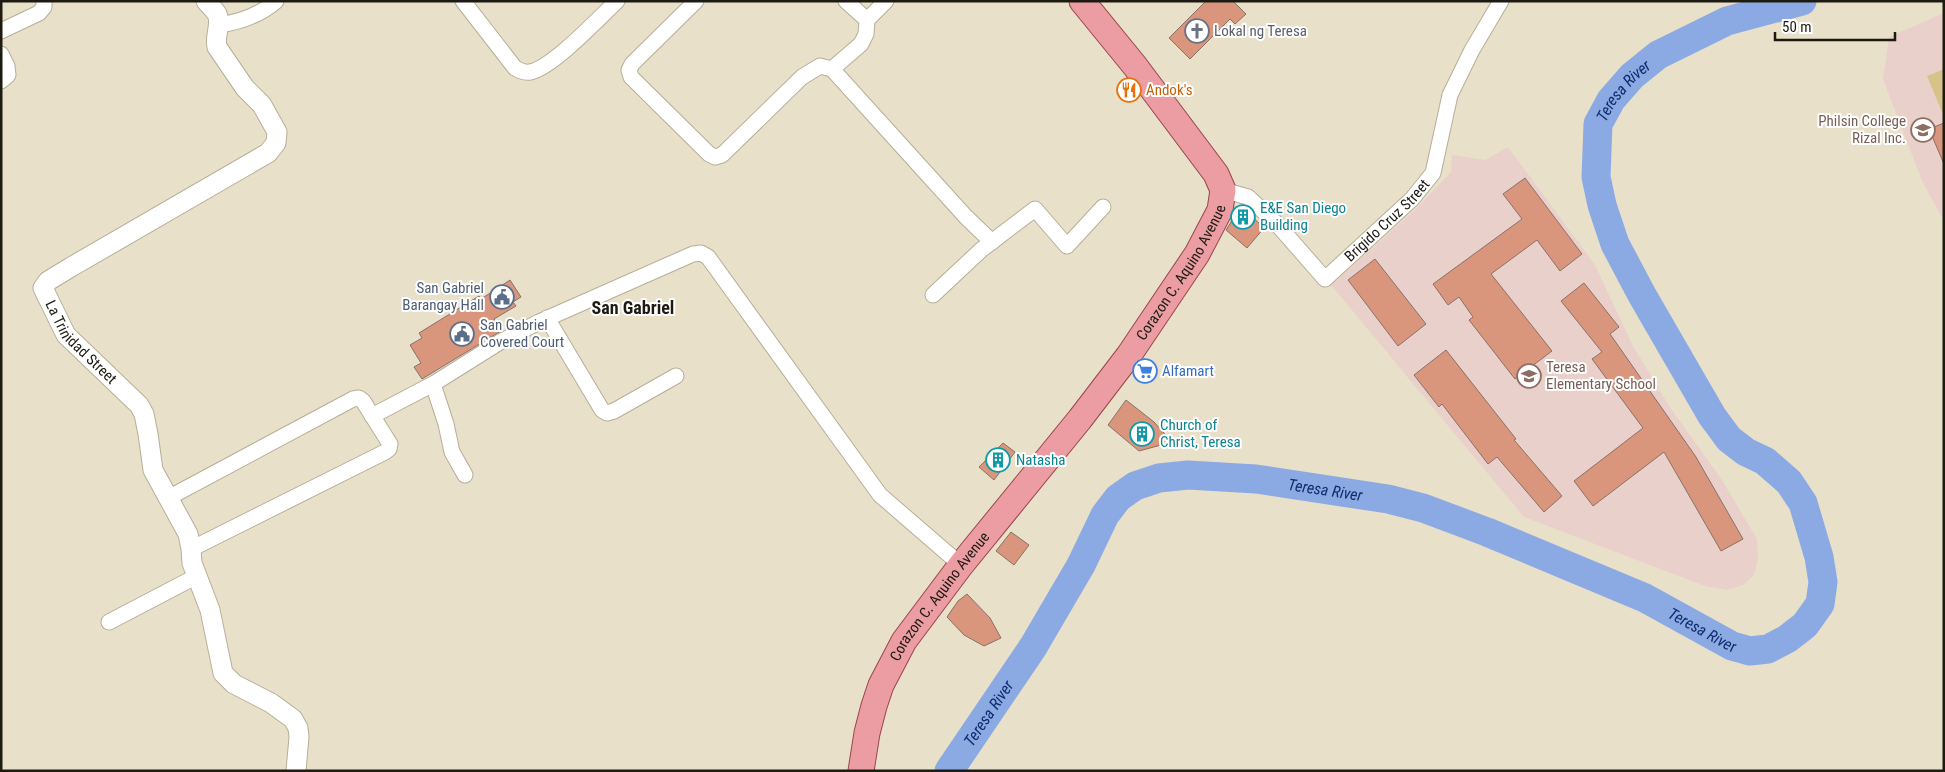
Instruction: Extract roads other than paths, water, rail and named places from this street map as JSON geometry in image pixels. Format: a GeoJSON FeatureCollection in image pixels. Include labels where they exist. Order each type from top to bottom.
{"type":"FeatureCollection","features":[{"type":"Feature","properties":{"kind":"main road","name":"Corazon C. Aquino Avenue"},"geometry":{"type":"LineString","coordinates":[[861,771],[867,733],[874,706],[890,665],[904,641],[961,565],[1080,419],[1129,355],[1197,254],[1220,210],[1222,190],[1216,174],[1135,66],[1082,1]]}},
{"type":"Feature","properties":{"kind":"street"},"geometry":{"type":"LineString","coordinates":[[1,31],[39,13],[44,7],[44,1]]}},
{"type":"Feature","properties":{"kind":"street","name":"La Trinidad Street"},"geometry":{"type":"LineString","coordinates":[[206,1],[218,15],[215,40],[217,47],[245,88],[262,105],[277,132],[276,144],[268,153],[71,267],[48,281],[43,288],[66,334],[139,405],[144,414],[152,470],[188,534],[192,549],[192,563],[210,610],[223,673],[234,684],[271,703],[292,719],[298,728],[299,737],[296,771]]}},
{"type":"Feature","properties":{"kind":"street"},"geometry":{"type":"LineString","coordinates":[[218,25],[234,22],[265,11],[276,1]]}},
{"type":"Feature","properties":{"kind":"street"},"geometry":{"type":"LineString","coordinates":[[463,1],[515,68],[524,73],[532,72],[558,56],[617,1]]}},
{"type":"Feature","properties":{"kind":"street"},"geometry":{"type":"LineString","coordinates":[[696,1],[632,64],[629,70],[631,77],[709,154],[715,157],[722,156],[802,78],[820,66],[832,69],[966,217],[992,242]]}},
{"type":"Feature","properties":{"kind":"street"},"geometry":{"type":"LineString","coordinates":[[846,1],[867,20]]}},
{"type":"Feature","properties":{"kind":"street"},"geometry":{"type":"LineString","coordinates":[[832,69],[861,44],[866,34],[867,20],[886,1]]}},
{"type":"Feature","properties":{"kind":"street","name":"Brigido Cruz Street"},"geometry":{"type":"LineString","coordinates":[[1222,190],[1248,197],[1276,223],[1326,279],[1412,198],[1433,173],[1450,95],[1472,50],[1501,1]]}},
{"type":"Feature","properties":{"kind":"street"},"geometry":{"type":"LineString","coordinates":[[1,54],[7,66],[8,75],[1,81]]}},
{"type":"Feature","properties":{"kind":"street"},"geometry":{"type":"LineString","coordinates":[[933,295],[992,242],[1035,209],[1067,246],[1103,207]]}},
{"type":"Feature","properties":{"kind":"street"},"geometry":{"type":"LineString","coordinates":[[372,416],[433,384],[500,342],[547,318],[693,254],[701,253],[708,257],[880,495],[961,565]]}},
{"type":"Feature","properties":{"kind":"street"},"geometry":{"type":"LineString","coordinates":[[547,318],[602,410],[607,413],[614,411],[676,376]]}},
{"type":"Feature","properties":{"kind":"street"},"geometry":{"type":"LineString","coordinates":[[433,384],[452,452],[465,475]]}},
{"type":"Feature","properties":{"kind":"street"},"geometry":{"type":"LineString","coordinates":[[168,498],[354,399],[359,398],[363,401],[390,444],[389,449],[385,452],[192,549]]}},
{"type":"Feature","properties":{"kind":"street"},"geometry":{"type":"LineString","coordinates":[[109,622],[197,576]]}},
{"type":"Feature","properties":{"kind":"waterway","name":"Teresa River"},"geometry":{"type":"LineString","coordinates":[[949,771],[1033,647],[1081,565],[1105,515],[1118,498],[1135,486],[1159,478],[1188,475],[1256,479],[1388,499],[1423,508],[1487,532],[1645,598],[1732,646],[1750,651],[1768,649],[1787,639],[1805,625],[1820,604],[1823,582],[1819,557],[1803,503],[1789,482],[1765,461],[1746,452],[1729,439],[1712,416],[1642,295],[1615,244],[1602,205],[1596,177],[1598,124],[1611,100],[1632,76],[1658,55],[1727,21],[1802,1]]}},
{"type":"Feature","properties":{"kind":"place","name":"Lokal ng Teresa"},"geometry":{"type":"Point","coordinates":[1197,31]}},
{"type":"Feature","properties":{"kind":"place","name":"Andok's"},"geometry":{"type":"Point","coordinates":[1129,90]}},
{"type":"Feature","properties":{"kind":"place","name":"Philsin College Rizal Inc."},"geometry":{"type":"Point","coordinates":[1923,130]}},
{"type":"Feature","properties":{"kind":"place","name":"E&E San Diego Building"},"geometry":{"type":"Point","coordinates":[1243,217]}},
{"type":"Feature","properties":{"kind":"place","name":"San Gabriel Barangay Hall"},"geometry":{"type":"Point","coordinates":[502,297]}},
{"type":"Feature","properties":{"kind":"place","name":"San Gabriel Covered Court"},"geometry":{"type":"Point","coordinates":[462,334]}},
{"type":"Feature","properties":{"kind":"place","name":"Alfamart"},"geometry":{"type":"Point","coordinates":[1145,371]}},
{"type":"Feature","properties":{"kind":"place","name":"Teresa Elementary School"},"geometry":{"type":"Point","coordinates":[1529,376]}},
{"type":"Feature","properties":{"kind":"place","name":"Church of Christ, Teresa"},"geometry":{"type":"Point","coordinates":[1142,434]}},
{"type":"Feature","properties":{"kind":"place","name":"Natasha"},"geometry":{"type":"Point","coordinates":[998,460]}},
{"type":"Feature","properties":{"kind":"district","name":"San Gabriel"},"geometry":{"type":"Point","coordinates":[633,307]}}]}
